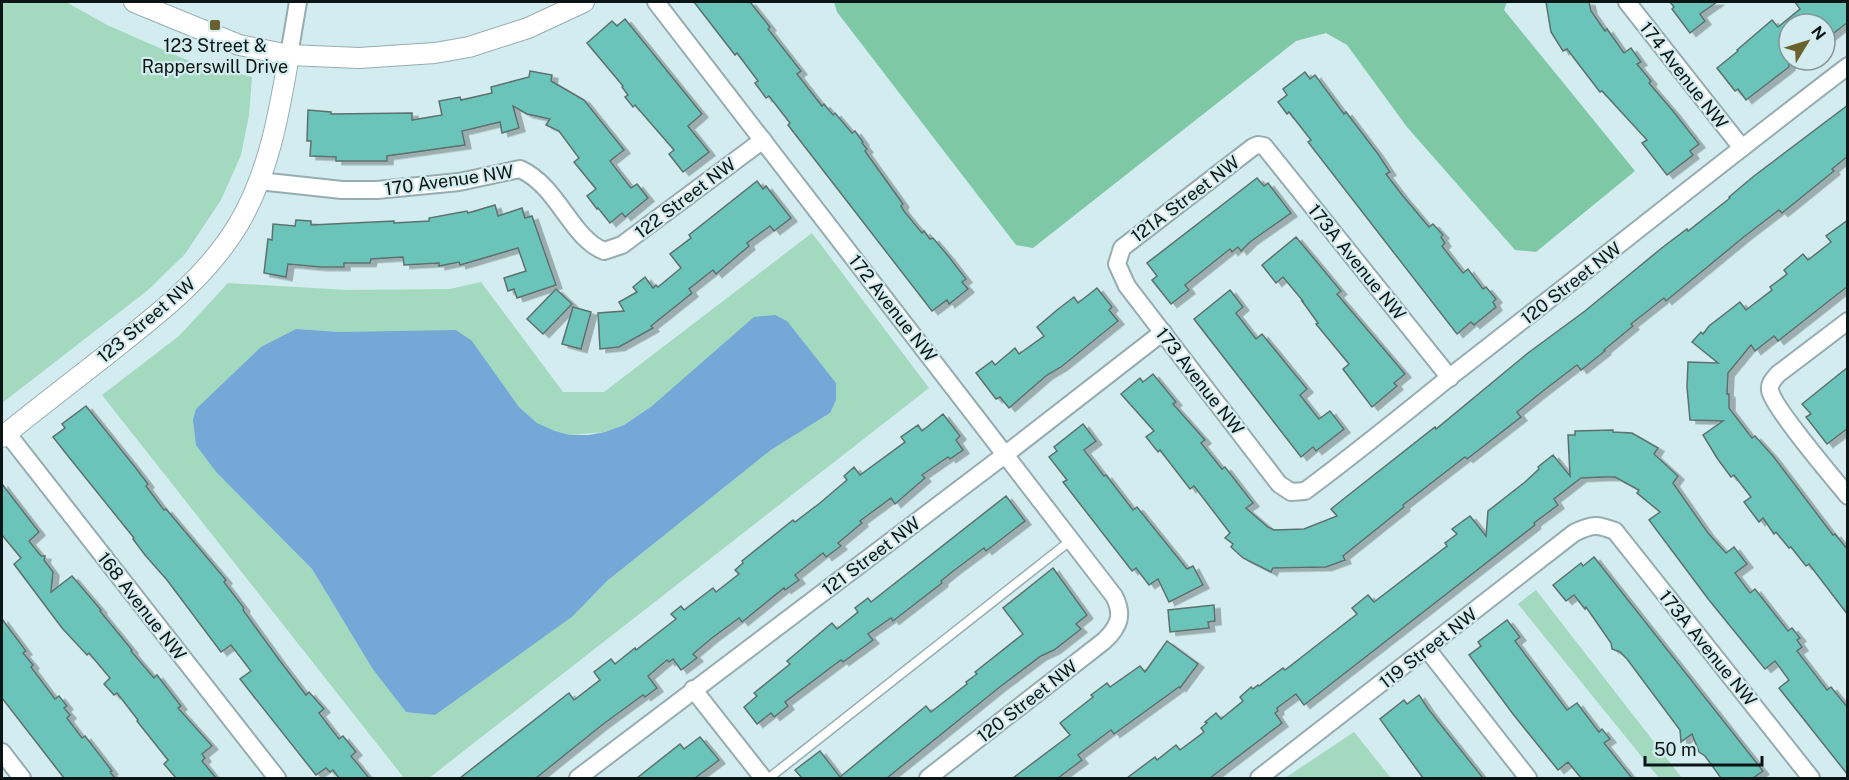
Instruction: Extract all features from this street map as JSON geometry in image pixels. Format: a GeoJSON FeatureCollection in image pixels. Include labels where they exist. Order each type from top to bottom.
{"type":"FeatureCollection","features":[{"type":"Feature","properties":{"kind":"street"},"geometry":{"type":"LineString","coordinates":[[134,2],[239,45],[289,55],[359,58],[435,53],[469,47],[528,27],[584,2]]}},
{"type":"Feature","properties":{"kind":"street","name":"123 Street NW"},"geometry":{"type":"LineString","coordinates":[[4,435],[155,317],[214,259],[238,225],[259,182],[276,128],[298,2]]}},
{"type":"Feature","properties":{"kind":"street","name":"172 Avenue NW"},"geometry":{"type":"LineString","coordinates":[[656,2],[1114,596],[1120,607],[1120,619]]}},
{"type":"Feature","properties":{"kind":"street","name":"174 Avenue NW"},"geometry":{"type":"LineString","coordinates":[[1627,2],[1742,148]]}},
{"type":"Feature","properties":{"kind":"street","name":"120 Street NW"},"geometry":{"type":"LineString","coordinates":[[1291,492],[1309,488],[1848,66]]}},
{"type":"Feature","properties":{"kind":"street","name":"122 Street NW"},"geometry":{"type":"LineString","coordinates":[[604,251],[622,245],[763,140]]}},
{"type":"Feature","properties":{"kind":"street","name":"121A Street NW"},"geometry":{"type":"LineString","coordinates":[[1117,264],[1122,248],[1128,242],[1253,147],[1264,146]]}},
{"type":"Feature","properties":{"kind":"street","name":"173A Avenue NW"},"geometry":{"type":"LineString","coordinates":[[1264,146],[1450,378]]}},
{"type":"Feature","properties":{"kind":"street","name":"170 Avenue NW"},"geometry":{"type":"LineString","coordinates":[[259,182],[342,190],[377,190],[459,182],[520,169],[540,182],[588,242],[604,251]]}},
{"type":"Feature","properties":{"kind":"street","name":"173 Avenue NW"},"geometry":{"type":"LineString","coordinates":[[1117,264],[1127,286],[1279,484],[1291,492]]}},
{"type":"Feature","properties":{"kind":"street"},"geometry":{"type":"LineString","coordinates":[[1848,321],[1778,374],[1772,382],[1770,391],[1780,410],[1848,496]]}},
{"type":"Feature","properties":{"kind":"street","name":"121 Street NW"},"geometry":{"type":"LineString","coordinates":[[578,778],[1006,454],[1163,332]]}},
{"type":"Feature","properties":{"kind":"street","name":"168 Avenue NW"},"geometry":{"type":"LineString","coordinates":[[4,435],[277,778]]}},
{"type":"Feature","properties":{"kind":"street","name":"173A Avenue NW"},"geometry":{"type":"LineString","coordinates":[[1600,525],[1615,531],[1811,778]]}},
{"type":"Feature","properties":{"kind":"street","name":"119 Street NW"},"geometry":{"type":"LineString","coordinates":[[1260,778],[1574,533],[1586,527],[1600,525]]}},
{"type":"Feature","properties":{"kind":"street","name":"120 Street NW"},"geometry":{"type":"LineString","coordinates":[[928,778],[1104,641],[1114,631],[1120,619]]}},
{"type":"Feature","properties":{"kind":"street"},"geometry":{"type":"LineString","coordinates":[[1427,649],[1528,778]]}},
{"type":"Feature","properties":{"kind":"street"},"geometry":{"type":"LineString","coordinates":[[693,689],[763,778]]}},
{"type":"Feature","properties":{"kind":"street"},"geometry":{"type":"LineString","coordinates":[[2,752],[22,778]]}},
{"type":"Feature","properties":{"kind":"lane"},"geometry":{"type":"LineString","coordinates":[[769,778],[1070,541]]}},
{"type":"Feature","properties":{"kind":"green space"},"geometry":{"type":"Polygon","coordinates":[[[2,2],[66,2],[107,25],[187,60],[252,77],[249,115],[241,155],[221,200],[185,254],[148,290],[2,403],[2,2]]]}},
{"type":"Feature","properties":{"kind":"green space"},"geometry":{"type":"Polygon","coordinates":[[[834,2],[1507,2],[1504,10],[1635,171],[1536,252],[1515,250],[1407,127],[1347,45],[1326,33],[1296,41],[1033,248],[1016,245],[837,12],[834,2]]]}},
{"type":"Feature","properties":{"kind":"green space"},"geometry":{"type":"Polygon","coordinates":[[[812,233],[929,388],[429,778],[404,778],[102,395],[179,336],[228,283],[347,290],[450,289],[481,282],[563,392],[604,392],[812,233]],[[296,329],[217,473],[312,569],[372,668],[573,616],[607,581],[771,450],[830,413],[652,406],[624,425],[605,432],[570,435],[537,423],[519,407],[472,341],[387,332],[296,329]]]}},
{"type":"Feature","properties":{"kind":"green space"},"geometry":{"type":"Polygon","coordinates":[[[1536,590],[1682,778],[1659,778],[1518,604],[1536,590]]]}},
{"type":"Feature","properties":{"kind":"green space"},"geometry":{"type":"Polygon","coordinates":[[[1354,732],[1391,778],[1285,778],[1354,732]]]}},
{"type":"Feature","properties":{"kind":"water"},"geometry":{"type":"Polygon","coordinates":[[[775,315],[787,321],[836,383],[836,400],[830,413],[771,450],[607,581],[573,616],[435,715],[406,712],[372,668],[312,569],[217,473],[196,445],[193,420],[196,409],[261,347],[296,329],[341,332],[456,330],[472,341],[519,407],[537,423],[570,435],[589,435],[624,425],[652,406],[754,317],[775,315]]]}},
{"type":"Feature","properties":{"kind":"building"},"geometry":{"type":"Polygon","coordinates":[[[694,2],[750,2],[801,71],[797,74],[822,106],[824,104],[833,115],[835,113],[852,133],[855,131],[867,149],[865,151],[903,204],[901,206],[904,211],[922,233],[924,231],[930,239],[933,238],[949,257],[966,279],[962,282],[968,289],[949,304],[947,300],[932,311],[788,125],[790,123],[769,96],[766,98],[755,83],[758,81],[737,53],[735,55],[694,2]]]}},
{"type":"Feature","properties":{"kind":"building"},"geometry":{"type":"Polygon","coordinates":[[[1546,2],[1589,2],[1591,11],[1605,31],[1607,29],[1624,53],[1631,48],[1641,62],[1637,64],[1651,81],[1649,83],[1699,144],[1690,151],[1693,155],[1667,175],[1642,143],[1647,140],[1602,91],[1600,92],[1567,49],[1563,51],[1551,32],[1546,2]]]}},
{"type":"Feature","properties":{"kind":"building"},"geometry":{"type":"Polygon","coordinates":[[[1670,2],[1717,2],[1700,14],[1705,21],[1690,33],[1672,9],[1674,7],[1670,2]]]}},
{"type":"Feature","properties":{"kind":"building"},"geometry":{"type":"Polygon","coordinates":[[[1795,2],[1848,2],[1848,22],[1837,31],[1837,12],[1796,12],[1800,9],[1795,2]]]}},
{"type":"Feature","properties":{"kind":"building"},"geometry":{"type":"Polygon","coordinates":[[[625,19],[702,114],[688,126],[709,152],[683,172],[669,154],[674,150],[635,105],[633,107],[625,97],[628,95],[623,86],[587,43],[612,21],[617,26],[625,19]]]}},
{"type":"Feature","properties":{"kind":"building"},"geometry":{"type":"Polygon","coordinates":[[[1772,20],[1777,26],[1777,72],[1782,72],[1746,100],[1738,89],[1735,91],[1717,68],[1772,20]]]}},
{"type":"Feature","properties":{"kind":"building"},"geometry":{"type":"Polygon","coordinates":[[[530,71],[552,75],[551,81],[584,100],[624,150],[610,161],[631,188],[637,184],[648,198],[625,217],[622,213],[610,223],[587,196],[596,189],[574,162],[579,158],[559,131],[546,125],[550,119],[527,114],[513,106],[519,128],[502,133],[500,122],[462,131],[465,145],[387,156],[387,161],[336,161],[336,157],[310,156],[311,141],[307,141],[308,110],[331,112],[331,114],[412,113],[412,120],[442,115],[439,101],[460,97],[461,100],[492,93],[491,87],[529,77],[530,71]]]}},
{"type":"Feature","properties":{"kind":"building"},"geometry":{"type":"Polygon","coordinates":[[[1305,72],[1310,79],[1315,75],[1378,154],[1390,172],[1386,174],[1403,196],[1429,227],[1433,224],[1443,235],[1441,237],[1445,243],[1442,246],[1463,273],[1468,269],[1483,289],[1486,287],[1496,299],[1493,302],[1496,307],[1474,325],[1471,322],[1457,334],[1308,142],[1311,140],[1278,102],[1287,95],[1283,89],[1305,72]]]}},
{"type":"Feature","properties":{"kind":"building"},"geometry":{"type":"Polygon","coordinates":[[[1848,105],[1848,156],[1832,169],[1834,171],[1782,213],[1779,210],[1745,236],[1666,301],[1664,298],[1631,324],[1633,326],[1581,370],[1577,365],[1543,391],[1517,412],[1521,417],[1403,505],[1404,507],[1343,556],[1345,560],[1326,567],[1273,568],[1271,572],[1243,558],[1231,547],[1233,544],[1225,538],[1230,533],[1194,486],[1190,489],[1160,450],[1158,452],[1146,437],[1154,431],[1121,394],[1140,378],[1143,382],[1153,374],[1176,402],[1173,404],[1205,440],[1201,443],[1222,469],[1225,467],[1253,503],[1246,508],[1268,527],[1274,530],[1304,529],[1337,516],[1331,509],[1435,427],[1436,429],[1663,247],[1687,229],[1688,231],[1754,176],[1848,105]]]}},
{"type":"Feature","properties":{"kind":"building"},"geometry":{"type":"Polygon","coordinates":[[[1257,178],[1264,186],[1268,183],[1291,213],[1241,251],[1238,247],[1232,252],[1230,249],[1185,285],[1189,290],[1171,304],[1152,280],[1157,276],[1147,263],[1257,178]]]}},
{"type":"Feature","properties":{"kind":"building"},"geometry":{"type":"Polygon","coordinates":[[[757,181],[763,189],[766,186],[791,218],[774,231],[770,226],[747,243],[749,246],[716,274],[713,270],[689,289],[692,293],[651,326],[653,328],[619,347],[600,349],[598,313],[624,311],[619,302],[637,292],[633,287],[645,277],[653,288],[656,285],[658,287],[681,268],[670,254],[691,238],[689,235],[757,181]]]}},
{"type":"Feature","properties":{"kind":"building"},"geometry":{"type":"Polygon","coordinates":[[[495,205],[498,216],[522,208],[525,218],[532,216],[556,285],[517,298],[514,289],[508,291],[504,278],[526,271],[518,248],[460,265],[459,262],[439,266],[439,263],[404,265],[403,257],[371,259],[370,263],[344,263],[344,267],[288,264],[286,277],[264,273],[268,239],[272,240],[273,224],[295,226],[296,220],[311,221],[311,225],[429,221],[429,218],[467,211],[468,213],[495,205]]]}},
{"type":"Feature","properties":{"kind":"building"},"geometry":{"type":"Polygon","coordinates":[[[1848,220],[1848,286],[1778,341],[1774,336],[1755,351],[1751,345],[1728,373],[1727,394],[1729,394],[1729,408],[1752,438],[1755,436],[1773,456],[1833,535],[1835,534],[1848,550],[1848,615],[1809,564],[1806,566],[1776,532],[1774,534],[1763,518],[1759,522],[1744,502],[1751,497],[1734,475],[1731,477],[1703,435],[1723,421],[1690,420],[1687,387],[1688,362],[1718,363],[1692,342],[1701,332],[1703,334],[1709,326],[1740,302],[1746,310],[1772,290],[1770,287],[1787,274],[1784,270],[1803,254],[1808,260],[1831,242],[1826,236],[1848,220]]]}},
{"type":"Feature","properties":{"kind":"building"},"geometry":{"type":"Polygon","coordinates":[[[1296,237],[1341,291],[1337,294],[1405,374],[1394,383],[1397,386],[1372,407],[1343,369],[1349,364],[1316,324],[1318,323],[1303,301],[1283,277],[1276,283],[1262,265],[1296,237]]]}},
{"type":"Feature","properties":{"kind":"building"},"geometry":{"type":"Polygon","coordinates":[[[1097,288],[1112,307],[1109,310],[1118,321],[1061,367],[1047,375],[1009,408],[1000,397],[996,399],[976,373],[992,361],[995,365],[1015,348],[1019,354],[1044,336],[1037,327],[1057,310],[1074,297],[1078,303],[1097,288]]]}},
{"type":"Feature","properties":{"kind":"building"},"geometry":{"type":"Polygon","coordinates":[[[556,289],[572,304],[543,334],[527,319],[556,289]]]}},
{"type":"Feature","properties":{"kind":"building"},"geometry":{"type":"Polygon","coordinates":[[[1230,290],[1243,307],[1236,313],[1256,339],[1262,334],[1307,389],[1300,395],[1319,419],[1330,411],[1344,429],[1316,451],[1313,447],[1301,457],[1194,319],[1230,290]]]}},
{"type":"Feature","properties":{"kind":"building"},"geometry":{"type":"Polygon","coordinates":[[[573,307],[591,312],[581,349],[562,344],[573,307]]]}},
{"type":"Feature","properties":{"kind":"building"},"geometry":{"type":"Polygon","coordinates":[[[1848,367],[1848,428],[1827,444],[1806,417],[1811,414],[1802,404],[1848,367]]]}},
{"type":"Feature","properties":{"kind":"building"},"geometry":{"type":"Polygon","coordinates":[[[86,406],[148,484],[146,486],[164,510],[166,509],[226,580],[224,582],[280,661],[306,695],[309,692],[324,709],[319,713],[339,739],[343,736],[356,752],[351,756],[369,778],[339,778],[333,770],[330,772],[326,768],[316,775],[240,679],[251,671],[231,645],[221,652],[53,437],[65,428],[62,424],[86,406]]]}},
{"type":"Feature","properties":{"kind":"building"},"geometry":{"type":"Polygon","coordinates":[[[943,414],[960,436],[956,440],[963,450],[950,459],[948,457],[922,475],[925,478],[895,504],[891,498],[860,521],[862,523],[838,543],[841,546],[826,557],[823,553],[795,575],[799,580],[785,590],[784,588],[742,622],[739,618],[712,638],[693,654],[697,658],[681,670],[673,659],[669,662],[667,660],[648,676],[657,688],[645,697],[643,695],[602,725],[536,778],[460,778],[569,693],[574,700],[600,680],[594,672],[611,659],[615,664],[635,648],[636,650],[676,619],[671,614],[681,606],[684,610],[713,588],[716,592],[739,574],[735,570],[743,563],[742,561],[793,520],[795,522],[820,503],[847,480],[844,476],[854,467],[860,475],[905,442],[901,437],[918,425],[922,431],[943,414]]]}},
{"type":"Feature","properties":{"kind":"building"},"geometry":{"type":"Polygon","coordinates":[[[1083,424],[1096,441],[1084,450],[1133,510],[1137,507],[1187,569],[1193,566],[1203,585],[1169,602],[1158,579],[1149,585],[1136,568],[1132,571],[1063,482],[1067,480],[1049,457],[1057,451],[1054,447],[1083,424]]]}},
{"type":"Feature","properties":{"kind":"building"},"geometry":{"type":"Polygon","coordinates":[[[1613,430],[1613,432],[1632,433],[1658,448],[1654,454],[1678,476],[1673,483],[1708,533],[1726,553],[1734,547],[1747,564],[1735,573],[1750,593],[1755,589],[1788,631],[1792,628],[1800,638],[1797,640],[1802,647],[1797,651],[1827,690],[1831,687],[1848,708],[1848,775],[1779,688],[1789,680],[1775,661],[1765,669],[1709,600],[1649,520],[1660,512],[1637,493],[1639,490],[1615,477],[1604,477],[1581,478],[1554,499],[1558,505],[1534,523],[1535,525],[1304,705],[1296,694],[1277,708],[1278,711],[1275,713],[1282,723],[1210,778],[1127,778],[1155,757],[1157,760],[1176,745],[1180,750],[1204,732],[1201,728],[1216,713],[1221,719],[1243,701],[1240,697],[1251,687],[1253,689],[1259,686],[1283,668],[1285,670],[1357,614],[1352,608],[1368,595],[1374,602],[1447,546],[1445,543],[1457,534],[1452,529],[1470,516],[1486,536],[1488,511],[1525,482],[1553,455],[1570,476],[1568,435],[1575,435],[1575,431],[1613,430]]]}},
{"type":"Feature","properties":{"kind":"building"},"geometry":{"type":"Polygon","coordinates":[[[2,484],[39,532],[29,541],[41,556],[45,556],[44,560],[53,572],[51,592],[72,576],[154,678],[157,675],[181,706],[178,708],[212,746],[202,754],[205,758],[202,761],[216,778],[176,778],[164,764],[168,760],[138,720],[117,693],[114,695],[104,684],[110,678],[89,653],[87,655],[62,628],[14,564],[21,558],[2,535],[2,484]]]}},
{"type":"Feature","properties":{"kind":"building"},"geometry":{"type":"Polygon","coordinates":[[[1006,496],[1025,521],[986,551],[984,548],[952,572],[941,581],[942,583],[893,621],[891,618],[868,634],[873,640],[843,662],[841,660],[785,702],[788,706],[774,717],[771,713],[757,724],[744,707],[757,696],[754,693],[790,664],[787,661],[832,623],[837,629],[858,612],[855,608],[868,598],[871,602],[1006,496]]]}},
{"type":"Feature","properties":{"kind":"building"},"geometry":{"type":"Polygon","coordinates":[[[1594,557],[1763,771],[1753,778],[1721,778],[1705,756],[1699,752],[1692,734],[1681,742],[1680,730],[1627,659],[1620,652],[1612,649],[1611,643],[1586,607],[1585,609],[1574,595],[1566,601],[1553,585],[1581,563],[1583,566],[1594,557]]]}},
{"type":"Feature","properties":{"kind":"building"},"geometry":{"type":"Polygon","coordinates":[[[1053,568],[1087,615],[1076,624],[1081,629],[1001,686],[887,778],[802,778],[795,770],[820,751],[840,777],[926,706],[931,712],[967,684],[966,682],[977,674],[975,672],[1023,634],[1003,608],[1053,568]]]}},
{"type":"Feature","properties":{"kind":"building"},"geometry":{"type":"Polygon","coordinates":[[[1214,605],[1215,621],[1208,622],[1209,628],[1170,632],[1168,610],[1214,605]]]}},
{"type":"Feature","properties":{"kind":"building"},"geometry":{"type":"Polygon","coordinates":[[[2,619],[26,651],[23,653],[33,665],[31,667],[55,699],[59,696],[67,706],[64,708],[70,715],[67,718],[82,738],[85,736],[115,778],[64,778],[2,698],[2,619]]]}},
{"type":"Feature","properties":{"kind":"building"},"geometry":{"type":"Polygon","coordinates":[[[1507,620],[1520,637],[1515,641],[1567,710],[1577,703],[1599,732],[1602,729],[1610,739],[1604,743],[1632,778],[1581,778],[1568,762],[1558,770],[1513,714],[1469,655],[1481,646],[1478,642],[1507,620]]]}},
{"type":"Feature","properties":{"kind":"building"},"geometry":{"type":"Polygon","coordinates":[[[1167,641],[1198,664],[1180,688],[1114,734],[1111,730],[1078,755],[1082,760],[1058,778],[1013,778],[1070,735],[1060,723],[1093,697],[1091,695],[1107,683],[1110,687],[1140,666],[1145,672],[1167,641]]]}},
{"type":"Feature","properties":{"kind":"building"},"geometry":{"type":"Polygon","coordinates":[[[1419,695],[1483,778],[1423,778],[1380,719],[1404,700],[1407,704],[1419,695]]]}},
{"type":"Feature","properties":{"kind":"building"},"geometry":{"type":"Polygon","coordinates":[[[700,737],[719,760],[695,778],[637,778],[680,744],[684,749],[700,737]]]}},
{"type":"Feature","properties":{"kind":"place","name":"123 Street & Rapperswill Drive"},"geometry":{"type":"Point","coordinates":[215,25]}}]}
